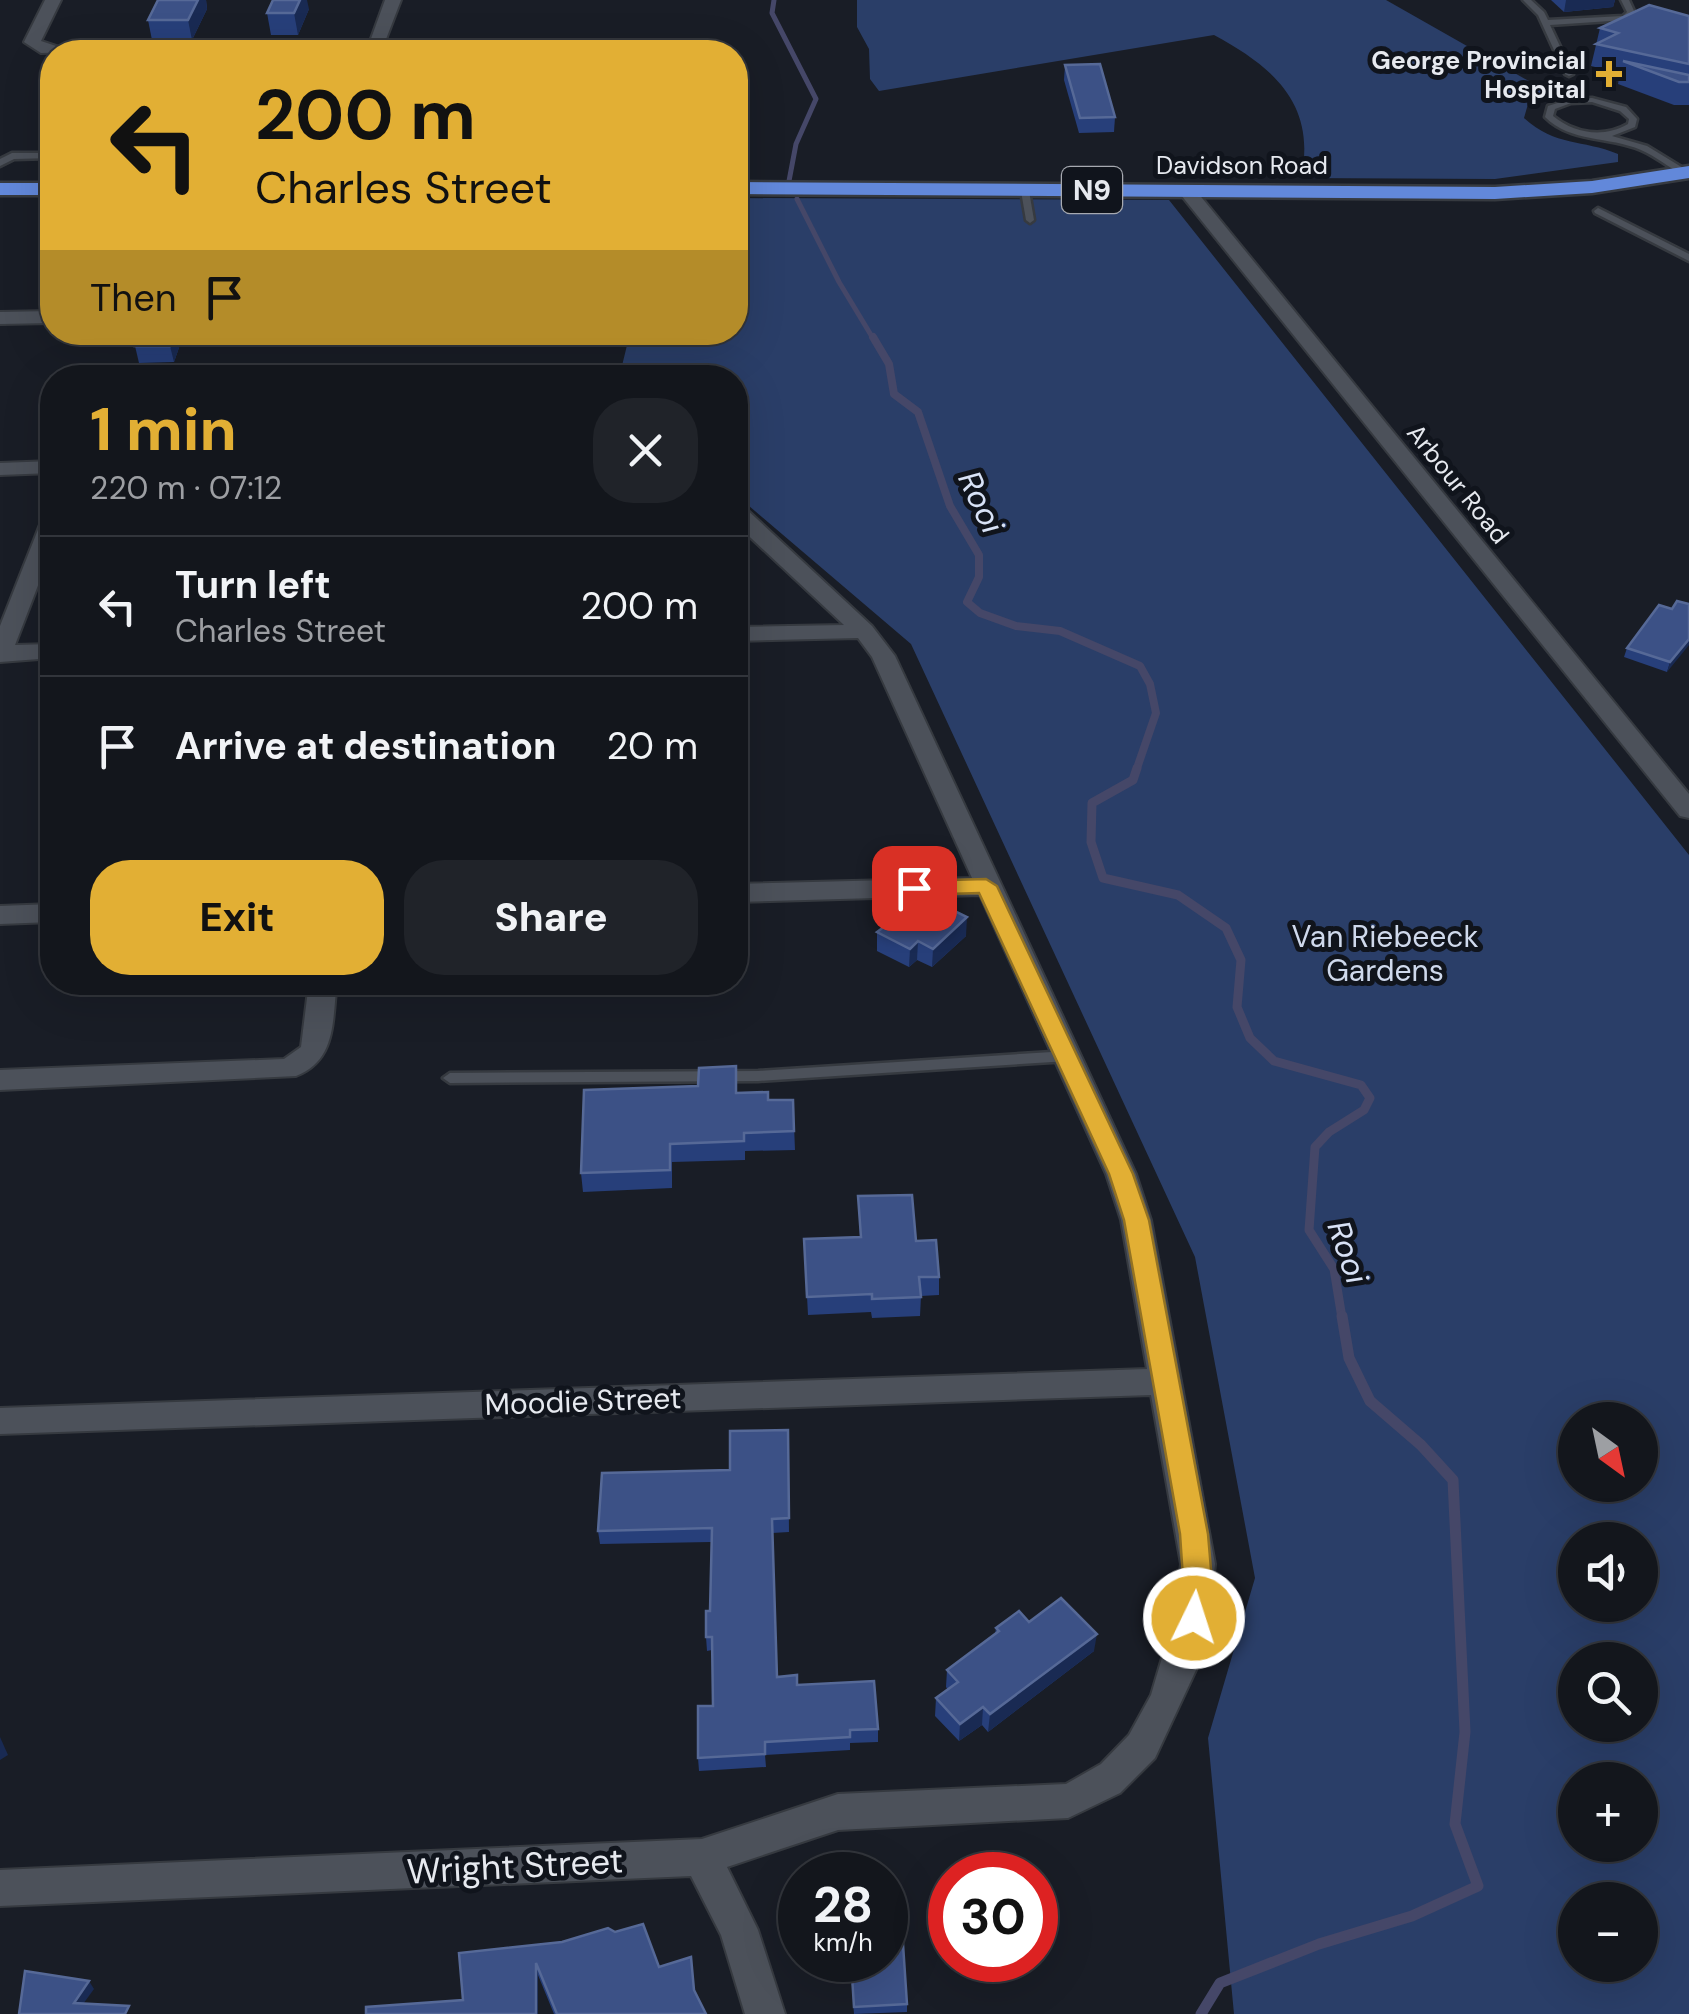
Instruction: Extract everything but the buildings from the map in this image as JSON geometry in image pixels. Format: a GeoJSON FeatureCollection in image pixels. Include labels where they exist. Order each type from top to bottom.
{"type":"FeatureCollection","features":[{"type":"Feature","properties":{"kind":"highway","name":"Davidson Road"},"geometry":{"type":"LineString","coordinates":[[748,188],[1450,190],[1594,176],[1667,162],[1688,168]]}},
{"type":"Feature","properties":{"kind":"highway","name":"Davidson Road"},"geometry":{"type":"LineString","coordinates":[[1450,190],[1482,193],[1580,188],[1688,168]]}},
{"type":"Feature","properties":{"kind":"highway"},"geometry":{"type":"LineString","coordinates":[[0,189],[40,187]]}},
{"type":"Feature","properties":{"kind":"street"},"geometry":{"type":"LineString","coordinates":[[40,48],[32,42],[53,0]]}},
{"type":"Feature","properties":{"kind":"street"},"geometry":{"type":"LineString","coordinates":[[378,40],[393,0]]}},
{"type":"Feature","properties":{"kind":"street","name":"Arbour Road"},"geometry":{"type":"LineString","coordinates":[[1187,191],[1680,784],[1689,810]]}},
{"type":"Feature","properties":{"kind":"street"},"geometry":{"type":"LineString","coordinates":[[0,318],[40,317]]}},
{"type":"Feature","properties":{"kind":"street"},"geometry":{"type":"LineString","coordinates":[[0,469],[40,467]]}},
{"type":"Feature","properties":{"kind":"street","name":"Wright Street"},"geometry":{"type":"LineString","coordinates":[[0,1888],[702,1857],[838,1812],[1068,1800],[1093,1790],[1125,1767],[1142,1747],[1157,1719],[1194,1618],[1198,1564],[1136,1220],[1106,1136],[986,886],[883,656],[864,631],[748,523]]}},
{"type":"Feature","properties":{"kind":"street"},"geometry":{"type":"LineString","coordinates":[[40,552],[0,654],[40,652]]}},
{"type":"Feature","properties":{"kind":"street"},"geometry":{"type":"LineString","coordinates":[[748,634],[864,631]]}},
{"type":"Feature","properties":{"kind":"street"},"geometry":{"type":"LineString","coordinates":[[748,893],[986,886]]}},
{"type":"Feature","properties":{"kind":"street"},"geometry":{"type":"LineString","coordinates":[[0,915],[40,913]]}},
{"type":"Feature","properties":{"kind":"street"},"geometry":{"type":"LineString","coordinates":[[0,1080],[286,1069],[314,1050],[321,995]]}},
{"type":"Feature","properties":{"kind":"street","name":"Moodie Street"},"geometry":{"type":"LineString","coordinates":[[0,1420],[1167,1381]]}},
{"type":"Feature","properties":{"kind":"street"},"geometry":{"type":"LineString","coordinates":[[702,1857],[739,1930],[764,2014]]}},
{"type":"Feature","properties":{"kind":"lane"},"geometry":{"type":"LineString","coordinates":[[1527,0],[1545,23],[1568,74]]}},
{"type":"Feature","properties":{"kind":"lane"},"geometry":{"type":"LineString","coordinates":[[1545,23],[1626,18],[1631,14],[1625,0]]}},
{"type":"Feature","properties":{"kind":"lane"},"geometry":{"type":"LineString","coordinates":[[1608,75],[1652,85]]}},
{"type":"Feature","properties":{"kind":"lane"},"geometry":{"type":"LineString","coordinates":[[1644,148],[1630,114],[1604,102],[1570,100],[1551,108],[1550,117],[1558,125],[1644,148],[1667,162]]}},
{"type":"Feature","properties":{"kind":"lane"},"geometry":{"type":"LineString","coordinates":[[1597,134],[1613,134],[1632,125]]}},
{"type":"Feature","properties":{"kind":"lane"},"geometry":{"type":"LineString","coordinates":[[0,163],[12,156],[40,156]]}},
{"type":"Feature","properties":{"kind":"lane"},"geometry":{"type":"LineString","coordinates":[[1024,190],[1030,220]]}},
{"type":"Feature","properties":{"kind":"lane"},"geometry":{"type":"LineString","coordinates":[[1598,212],[1689,258]]}},
{"type":"Feature","properties":{"kind":"lane"},"geometry":{"type":"LineString","coordinates":[[450,1078],[758,1076],[1068,1056]]}},
{"type":"Feature","properties":{"kind":"green space"},"geometry":{"type":"Polygon","coordinates":[[[857,0],[1386,0],[1548,92],[1528,104],[1524,118],[1536,127],[1558,138],[1618,154],[1618,162],[1495,179],[1301,178],[1302,129],[1286,91],[1255,60],[1214,35],[879,91],[870,79],[869,49],[857,27],[857,0]]]}},
{"type":"Feature","properties":{"kind":"green space","name":"Van Riebeeck Gardens"},"geometry":{"type":"Polygon","coordinates":[[[748,198],[1169,200],[1689,855],[1689,2014],[1234,2014],[1208,1738],[1255,1578],[1195,1257],[911,644],[748,505],[748,365],[622,365],[627,345],[748,345],[748,198]]]}},
{"type":"Feature","properties":{"kind":"waterway","name":"Rooi"},"geometry":{"type":"LineString","coordinates":[[774,0],[772,13],[816,99],[796,144],[789,181]]}},
{"type":"Feature","properties":{"kind":"waterway","name":"Rooi"},"geometry":{"type":"LineString","coordinates":[[797,199],[874,340]]}},
{"type":"Feature","properties":{"kind":"waterway","name":"Rooi"},"geometry":{"type":"LineString","coordinates":[[873,337],[889,364],[894,394],[918,412],[950,506],[979,555],[979,577],[967,602],[980,613],[1016,626],[1060,631],[1140,666],[1150,684],[1156,713],[1136,771]]}},
{"type":"Feature","properties":{"kind":"waterway","name":"Rooi"},"geometry":{"type":"LineString","coordinates":[[1136,771],[1133,780],[1092,803],[1091,842],[1103,878],[1178,895],[1226,928],[1241,960],[1237,1007],[1250,1038],[1274,1061],[1361,1085],[1370,1098],[1364,1110],[1329,1132],[1315,1147],[1309,1230],[1334,1269],[1342,1318]]}},
{"type":"Feature","properties":{"kind":"waterway","name":"Rooi"},"geometry":{"type":"LineString","coordinates":[[1201,2014],[1220,1983],[1319,1944],[1412,1916],[1478,1886],[1455,1824],[1465,1732],[1453,1480],[1421,1445],[1370,1401],[1349,1358],[1342,1316]]}},
{"type":"Feature","properties":{"kind":"place","name":"George Provincial Hospital"},"geometry":{"type":"Point","coordinates":[1609,74]}},
{"type":"Feature","properties":{"kind":"route"},"geometry":{"type":"LineString","coordinates":[[914,888],[986,886],[1121,1174],[1136,1220],[1194,1534],[1198,1593],[1194,1618]]}}]}
